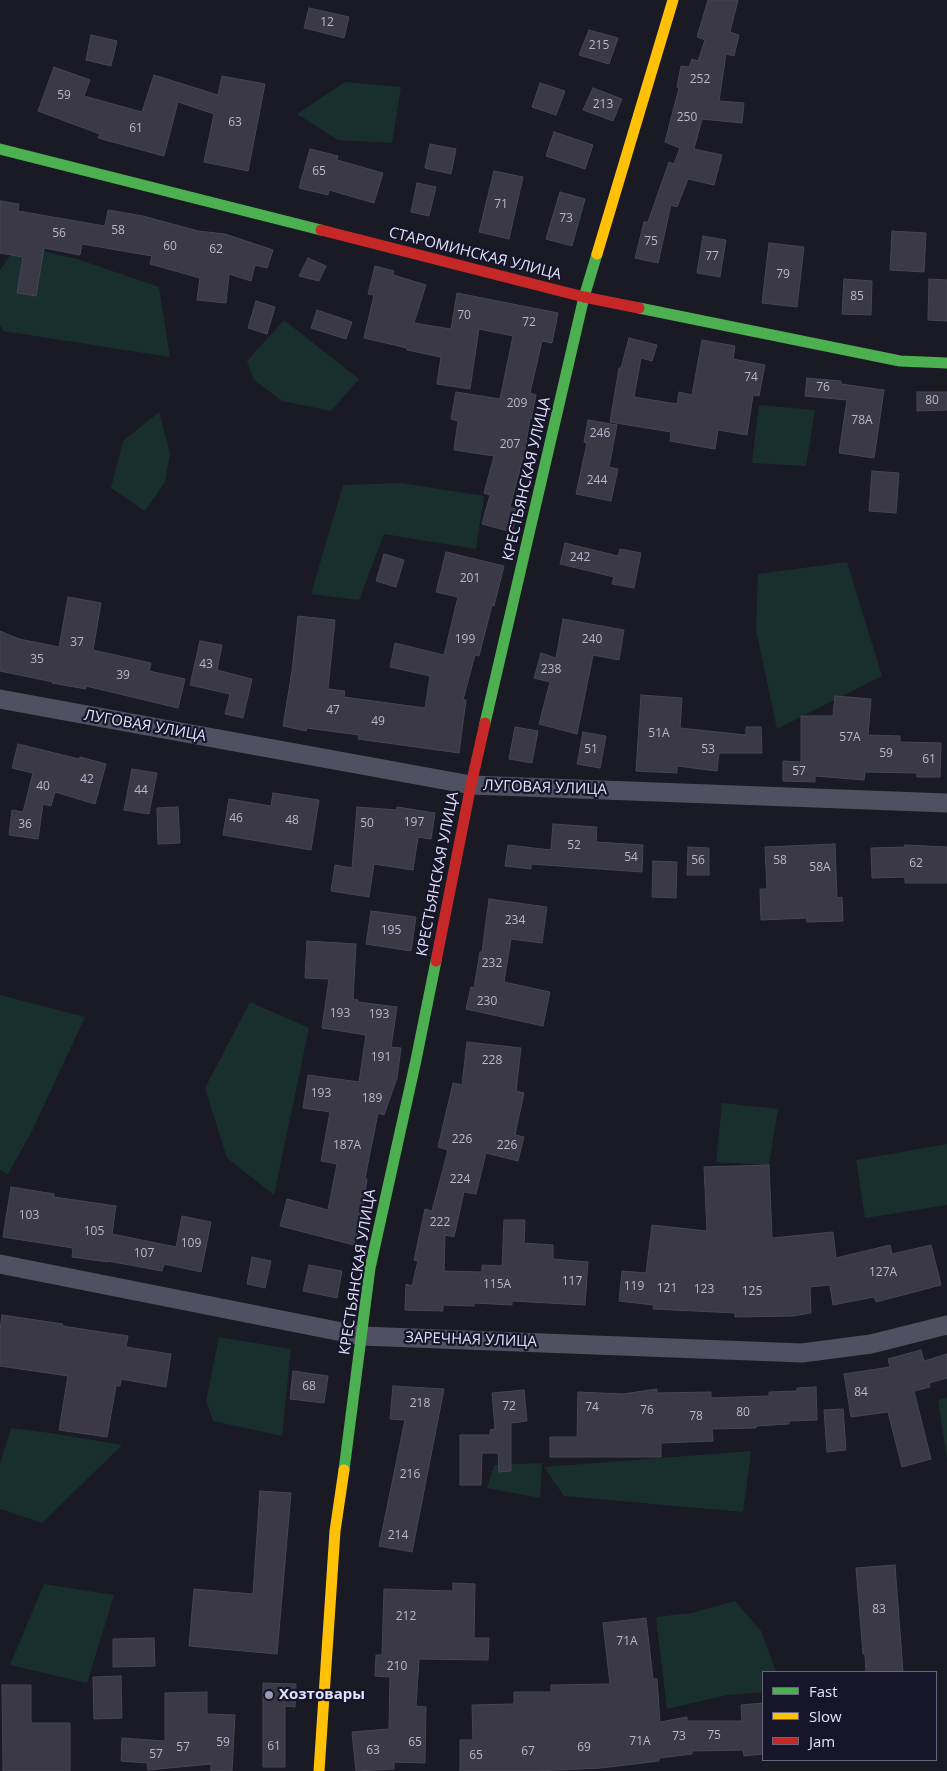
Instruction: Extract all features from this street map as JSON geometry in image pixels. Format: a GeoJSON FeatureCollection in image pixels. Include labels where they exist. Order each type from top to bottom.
{"type":"FeatureCollection","features":[{"type":"Feature","properties":{"kind":"street","name":"КРЕСТЬЯНСКАЯ УЛИЦА"},"geometry":{"type":"LineString","coordinates":[[319,1771],[335,1532],[350,1435],[370,1268],[416,1060],[471,785],[584,297],[673,0]]}},
{"type":"Feature","properties":{"kind":"street","name":"СТАРОМИНСКАЯ УЛИЦА"},"geometry":{"type":"LineString","coordinates":[[0,149],[584,297],[900,361],[947,363]]}},
{"type":"Feature","properties":{"kind":"street","name":"ЛУГОВАЯ УЛИЦА"},"geometry":{"type":"LineString","coordinates":[[0,699],[471,785],[947,803]]}},
{"type":"Feature","properties":{"kind":"street","name":"ЗАРЕЧНАЯ УЛИЦА"},"geometry":{"type":"LineString","coordinates":[[0,1264],[362,1336],[802,1353],[870,1344],[947,1325]]}},
{"type":"Feature","properties":{"kind":"green space"},"geometry":{"type":"Polygon","coordinates":[[[345,82],[401,87],[392,143],[338,140],[297,114],[345,82]]]}},
{"type":"Feature","properties":{"kind":"green space"},"geometry":{"type":"Polygon","coordinates":[[[17,245],[77,259],[159,287],[170,357],[3,331],[0,325],[0,270],[17,245]]]}},
{"type":"Feature","properties":{"kind":"green space"},"geometry":{"type":"Polygon","coordinates":[[[284,320],[359,379],[331,411],[282,401],[254,380],[247,361],[284,320]]]}},
{"type":"Feature","properties":{"kind":"green space"},"geometry":{"type":"Polygon","coordinates":[[[759,405],[815,410],[806,466],[752,463],[759,405]]]}},
{"type":"Feature","properties":{"kind":"green space"},"geometry":{"type":"Polygon","coordinates":[[[159,412],[170,453],[165,482],[145,511],[111,488],[123,441],[159,412]]]}},
{"type":"Feature","properties":{"kind":"green space"},"geometry":{"type":"Polygon","coordinates":[[[401,483],[484,496],[476,549],[384,534],[359,600],[311,594],[343,485],[401,483]]]}},
{"type":"Feature","properties":{"kind":"green space"},"geometry":{"type":"Polygon","coordinates":[[[847,562],[882,676],[777,729],[756,630],[758,574],[847,562]]]}},
{"type":"Feature","properties":{"kind":"green space"},"geometry":{"type":"Polygon","coordinates":[[[0,995],[85,1017],[32,1131],[8,1174],[0,1170],[0,995]]]}},
{"type":"Feature","properties":{"kind":"green space"},"geometry":{"type":"Polygon","coordinates":[[[250,1002],[309,1028],[274,1195],[227,1158],[205,1088],[250,1002]]]}},
{"type":"Feature","properties":{"kind":"green space"},"geometry":{"type":"Polygon","coordinates":[[[722,1103],[778,1109],[769,1165],[716,1162],[722,1103]]]}},
{"type":"Feature","properties":{"kind":"green space"},"geometry":{"type":"Polygon","coordinates":[[[947,1144],[947,1205],[865,1218],[856,1160],[947,1144]]]}},
{"type":"Feature","properties":{"kind":"green space"},"geometry":{"type":"Polygon","coordinates":[[[219,1337],[291,1349],[282,1436],[213,1421],[206,1401],[219,1337]]]}},
{"type":"Feature","properties":{"kind":"green space"},"geometry":{"type":"Polygon","coordinates":[[[947,1398],[947,1460],[938,1400],[947,1398]]]}},
{"type":"Feature","properties":{"kind":"green space"},"geometry":{"type":"Polygon","coordinates":[[[11,1428],[122,1445],[42,1523],[0,1509],[0,1464],[11,1428]]]}},
{"type":"Feature","properties":{"kind":"green space"},"geometry":{"type":"Polygon","coordinates":[[[751,1451],[743,1512],[564,1496],[544,1467],[751,1451]]]}},
{"type":"Feature","properties":{"kind":"green space"},"geometry":{"type":"Polygon","coordinates":[[[542,1463],[540,1498],[487,1488],[494,1465],[542,1463]]]}},
{"type":"Feature","properties":{"kind":"green space"},"geometry":{"type":"Polygon","coordinates":[[[44,1584],[114,1595],[87,1683],[10,1665],[44,1584]]]}},
{"type":"Feature","properties":{"kind":"green space"},"geometry":{"type":"Polygon","coordinates":[[[735,1601],[761,1631],[776,1671],[762,1671],[762,1692],[727,1695],[667,1709],[656,1617],[692,1613],[735,1601]]]}},
{"type":"Feature","properties":{"kind":"building"},"geometry":{"type":"Polygon","coordinates":[[[708,0],[738,0],[730,32],[739,35],[734,56],[726,54],[719,101],[744,103],[742,123],[702,119],[694,149],[722,155],[714,185],[688,179],[677,207],[671,205],[658,263],[635,258],[644,222],[648,222],[669,162],[674,164],[680,148],[665,142],[679,88],[677,87],[681,66],[689,67],[692,59],[698,61],[705,40],[697,37],[708,0]]]}},
{"type":"Feature","properties":{"kind":"building"},"geometry":{"type":"Polygon","coordinates":[[[309,8],[349,17],[344,38],[304,28],[309,8]]]}},
{"type":"Feature","properties":{"kind":"building"},"geometry":{"type":"Polygon","coordinates":[[[589,30],[618,38],[609,64],[579,55],[589,30]]]}},
{"type":"Feature","properties":{"kind":"building"},"geometry":{"type":"Polygon","coordinates":[[[91,35],[117,41],[111,66],[86,60],[91,35]]]}},
{"type":"Feature","properties":{"kind":"building"},"geometry":{"type":"Polygon","coordinates":[[[54,67],[90,80],[84,96],[142,112],[154,75],[218,95],[222,76],[265,84],[248,171],[204,162],[214,114],[178,102],[164,156],[98,138],[100,134],[38,111],[54,67]]]}},
{"type":"Feature","properties":{"kind":"building"},"geometry":{"type":"Polygon","coordinates":[[[540,83],[565,91],[556,115],[532,107],[540,83]]]}},
{"type":"Feature","properties":{"kind":"building"},"geometry":{"type":"Polygon","coordinates":[[[593,88],[622,99],[613,121],[583,110],[593,88]]]}},
{"type":"Feature","properties":{"kind":"building"},"geometry":{"type":"Polygon","coordinates":[[[554,132],[593,145],[585,169],[546,156],[554,132]]]}},
{"type":"Feature","properties":{"kind":"building"},"geometry":{"type":"Polygon","coordinates":[[[430,144],[456,149],[451,174],[425,168],[430,144]]]}},
{"type":"Feature","properties":{"kind":"building"},"geometry":{"type":"Polygon","coordinates":[[[310,149],[338,156],[337,160],[383,173],[374,203],[329,190],[328,195],[299,188],[310,149]]]}},
{"type":"Feature","properties":{"kind":"building"},"geometry":{"type":"Polygon","coordinates":[[[494,171],[523,177],[509,239],[479,232],[494,171]]]}},
{"type":"Feature","properties":{"kind":"building"},"geometry":{"type":"Polygon","coordinates":[[[417,183],[436,187],[429,216],[411,212],[417,183]]]}},
{"type":"Feature","properties":{"kind":"building"},"geometry":{"type":"Polygon","coordinates":[[[560,192],[585,199],[572,246],[546,239],[560,192]]]}},
{"type":"Feature","properties":{"kind":"building"},"geometry":{"type":"Polygon","coordinates":[[[0,201],[19,204],[18,211],[105,226],[108,210],[143,216],[198,231],[225,234],[273,250],[267,268],[255,265],[251,281],[229,274],[226,303],[197,300],[200,278],[150,264],[152,256],[82,244],[80,255],[44,248],[36,296],[17,293],[23,257],[0,253],[0,201]]]}},
{"type":"Feature","properties":{"kind":"building"},"geometry":{"type":"Polygon","coordinates":[[[892,231],[926,233],[924,272],[890,270],[892,231]]]}},
{"type":"Feature","properties":{"kind":"building"},"geometry":{"type":"Polygon","coordinates":[[[703,236],[726,240],[720,277],[697,273],[703,236]]]}},
{"type":"Feature","properties":{"kind":"building"},"geometry":{"type":"Polygon","coordinates":[[[769,243],[804,247],[797,307],[762,303],[769,243]]]}},
{"type":"Feature","properties":{"kind":"building"},"geometry":{"type":"Polygon","coordinates":[[[308,258],[326,266],[319,281],[299,276],[308,258]]]}},
{"type":"Feature","properties":{"kind":"building"},"geometry":{"type":"Polygon","coordinates":[[[375,266],[394,271],[393,275],[426,285],[414,323],[451,329],[457,293],[558,313],[552,343],[542,341],[530,393],[536,395],[530,418],[524,458],[510,507],[518,510],[512,532],[482,524],[490,495],[484,493],[494,456],[454,450],[458,421],[451,419],[456,392],[500,399],[513,336],[479,329],[470,389],[437,384],[441,357],[364,338],[374,295],[368,294],[375,266]]]}},
{"type":"Feature","properties":{"kind":"building"},"geometry":{"type":"Polygon","coordinates":[[[844,279],[872,281],[871,315],[842,314],[844,279]]]}},
{"type":"Feature","properties":{"kind":"building"},"geometry":{"type":"Polygon","coordinates":[[[929,279],[947,280],[947,321],[928,320],[929,279]]]}},
{"type":"Feature","properties":{"kind":"building"},"geometry":{"type":"Polygon","coordinates":[[[256,301],[275,307],[267,334],[248,328],[256,301]]]}},
{"type":"Feature","properties":{"kind":"building"},"geometry":{"type":"Polygon","coordinates":[[[317,310],[352,322],[346,339],[311,328],[317,310]]]}},
{"type":"Feature","properties":{"kind":"building"},"geometry":{"type":"Polygon","coordinates":[[[629,338],[657,345],[652,361],[641,358],[634,397],[677,404],[679,392],[692,395],[702,340],[735,346],[733,359],[765,365],[759,396],[753,395],[747,435],[718,430],[715,449],[670,441],[671,432],[610,422],[619,368],[621,368],[629,338]]]}},
{"type":"Feature","properties":{"kind":"building"},"geometry":{"type":"Polygon","coordinates":[[[807,378],[841,381],[841,384],[884,390],[874,458],[839,453],[847,400],[805,396],[807,378]]]}},
{"type":"Feature","properties":{"kind":"building"},"geometry":{"type":"Polygon","coordinates":[[[917,392],[947,392],[947,410],[917,411],[917,392]]]}},
{"type":"Feature","properties":{"kind":"building"},"geometry":{"type":"Polygon","coordinates":[[[588,420],[617,425],[609,467],[618,469],[611,501],[576,494],[587,443],[584,442],[588,420]]]}},
{"type":"Feature","properties":{"kind":"building"},"geometry":{"type":"Polygon","coordinates":[[[872,471],[899,473],[896,513],[869,511],[872,471]]]}},
{"type":"Feature","properties":{"kind":"building"},"geometry":{"type":"Polygon","coordinates":[[[565,543],[618,556],[620,549],[641,553],[634,588],[612,584],[614,577],[560,564],[565,543]]]}},
{"type":"Feature","properties":{"kind":"building"},"geometry":{"type":"Polygon","coordinates":[[[446,552],[504,566],[479,656],[475,655],[463,700],[466,700],[459,753],[358,739],[359,735],[307,728],[306,731],[283,726],[298,616],[335,620],[328,689],[345,691],[344,697],[425,708],[430,676],[390,667],[395,643],[444,655],[458,597],[436,592],[446,552]]]}},
{"type":"Feature","properties":{"kind":"building"},"geometry":{"type":"Polygon","coordinates":[[[384,554],[404,560],[396,587],[376,581],[384,554]]]}},
{"type":"Feature","properties":{"kind":"building"},"geometry":{"type":"Polygon","coordinates":[[[68,597],[101,603],[93,650],[151,663],[149,671],[185,679],[178,708],[86,686],[86,689],[0,671],[0,631],[19,639],[59,647],[68,597]]]}},
{"type":"Feature","properties":{"kind":"building"},"geometry":{"type":"Polygon","coordinates":[[[563,619],[624,630],[619,660],[593,655],[577,734],[539,724],[550,682],[534,678],[541,653],[556,658],[563,619]]]}},
{"type":"Feature","properties":{"kind":"building"},"geometry":{"type":"Polygon","coordinates":[[[200,641],[222,645],[217,670],[252,679],[243,718],[225,714],[230,694],[190,685],[200,641]]]}},
{"type":"Feature","properties":{"kind":"building"},"geometry":{"type":"Polygon","coordinates":[[[641,695],[682,698],[680,728],[746,735],[746,727],[761,727],[762,753],[719,753],[717,771],[677,766],[677,773],[636,771],[641,695]]]}},
{"type":"Feature","properties":{"kind":"building"},"geometry":{"type":"Polygon","coordinates":[[[835,696],[871,699],[868,735],[900,736],[900,742],[941,743],[940,777],[917,777],[917,773],[865,772],[864,780],[815,776],[815,782],[783,781],[783,761],[801,762],[801,716],[833,716],[835,696]]]}},
{"type":"Feature","properties":{"kind":"building"},"geometry":{"type":"Polygon","coordinates":[[[515,727],[538,731],[532,763],[509,759],[515,727]]]}},
{"type":"Feature","properties":{"kind":"building"},"geometry":{"type":"Polygon","coordinates":[[[583,732],[606,736],[600,768],[577,764],[583,732]]]}},
{"type":"Feature","properties":{"kind":"building"},"geometry":{"type":"Polygon","coordinates":[[[18,744],[106,764],[95,804],[55,792],[51,806],[43,804],[38,839],[9,835],[12,810],[23,812],[33,773],[12,768],[18,744]]]}},
{"type":"Feature","properties":{"kind":"building"},"geometry":{"type":"Polygon","coordinates":[[[132,769],[157,773],[149,814],[124,810],[132,769]]]}},
{"type":"Feature","properties":{"kind":"building"},"geometry":{"type":"Polygon","coordinates":[[[273,793],[319,800],[311,850],[223,835],[229,799],[271,806],[273,793]]]}},
{"type":"Feature","properties":{"kind":"building"},"geometry":{"type":"Polygon","coordinates":[[[178,807],[180,843],[158,844],[157,808],[178,807]]]}},
{"type":"Feature","properties":{"kind":"building"},"geometry":{"type":"Polygon","coordinates":[[[357,807],[397,810],[397,807],[435,813],[431,839],[418,837],[413,870],[374,864],[369,897],[331,891],[335,865],[352,868],[357,807]]]}},
{"type":"Feature","properties":{"kind":"building"},"geometry":{"type":"Polygon","coordinates":[[[553,824],[597,827],[596,842],[643,845],[642,872],[531,864],[531,869],[505,866],[508,845],[551,850],[553,824]]]}},
{"type":"Feature","properties":{"kind":"building"},"geometry":{"type":"Polygon","coordinates":[[[835,844],[837,898],[842,897],[843,921],[807,922],[807,918],[761,920],[760,889],[767,889],[765,847],[835,844]]]}},
{"type":"Feature","properties":{"kind":"building"},"geometry":{"type":"Polygon","coordinates":[[[905,845],[947,847],[947,883],[905,883],[905,877],[872,878],[871,848],[905,847],[905,845]]]}},
{"type":"Feature","properties":{"kind":"building"},"geometry":{"type":"Polygon","coordinates":[[[688,847],[709,848],[709,875],[687,875],[688,847]]]}},
{"type":"Feature","properties":{"kind":"building"},"geometry":{"type":"Polygon","coordinates":[[[653,861],[677,862],[676,898],[652,897],[653,861]]]}},
{"type":"Feature","properties":{"kind":"building"},"geometry":{"type":"Polygon","coordinates":[[[489,899],[547,907],[542,943],[511,939],[504,982],[550,992],[543,1026],[466,1009],[471,987],[474,988],[480,952],[482,952],[489,899]]]}},
{"type":"Feature","properties":{"kind":"building"},"geometry":{"type":"Polygon","coordinates":[[[371,911],[416,917],[411,951],[366,944],[371,911]]]}},
{"type":"Feature","properties":{"kind":"building"},"geometry":{"type":"Polygon","coordinates":[[[307,941],[356,944],[353,999],[358,1000],[358,1002],[397,1007],[391,1047],[401,1048],[397,1078],[384,1115],[378,1113],[365,1178],[367,1179],[361,1218],[354,1245],[280,1226],[287,1199],[328,1210],[337,1164],[321,1161],[330,1112],[303,1108],[308,1075],[359,1082],[366,1035],[322,1028],[329,979],[305,978],[307,941]]]}},
{"type":"Feature","properties":{"kind":"building"},"geometry":{"type":"Polygon","coordinates":[[[467,1042],[521,1048],[516,1091],[524,1093],[515,1135],[524,1137],[518,1161],[486,1153],[476,1194],[464,1192],[454,1237],[445,1235],[444,1271],[482,1272],[482,1265],[502,1266],[504,1220],[525,1220],[524,1243],[553,1245],[553,1259],[588,1262],[585,1305],[512,1301],[512,1305],[474,1303],[474,1306],[443,1305],[443,1311],[405,1310],[406,1284],[412,1286],[418,1261],[414,1260],[425,1209],[432,1211],[448,1150],[438,1147],[453,1083],[462,1085],[467,1042]]]}},
{"type":"Feature","properties":{"kind":"building"},"geometry":{"type":"Polygon","coordinates":[[[769,1165],[772,1238],[833,1232],[836,1258],[890,1245],[892,1254],[931,1245],[941,1285],[876,1302],[874,1297],[833,1305],[830,1285],[810,1287],[811,1313],[793,1316],[735,1317],[735,1313],[653,1309],[654,1305],[619,1301],[622,1271],[646,1273],[652,1225],[707,1231],[704,1167],[769,1165]]]}},
{"type":"Feature","properties":{"kind":"building"},"geometry":{"type":"Polygon","coordinates":[[[11,1187],[54,1194],[54,1197],[116,1206],[112,1234],[176,1247],[182,1216],[211,1222],[201,1272],[164,1264],[162,1271],[108,1261],[72,1257],[73,1248],[3,1237],[11,1187]]]}},
{"type":"Feature","properties":{"kind":"building"},"geometry":{"type":"Polygon","coordinates":[[[252,1257],[271,1261],[265,1288],[247,1284],[252,1257]]]}},
{"type":"Feature","properties":{"kind":"building"},"geometry":{"type":"Polygon","coordinates":[[[309,1265],[342,1271],[337,1298],[303,1291],[309,1265]]]}},
{"type":"Feature","properties":{"kind":"building"},"geometry":{"type":"Polygon","coordinates":[[[2,1315],[128,1336],[126,1347],[171,1354],[166,1387],[121,1379],[120,1386],[116,1386],[107,1437],[59,1430],[68,1376],[0,1366],[2,1315]]]}},
{"type":"Feature","properties":{"kind":"building"},"geometry":{"type":"Polygon","coordinates":[[[921,1350],[924,1361],[947,1354],[947,1378],[929,1383],[930,1387],[914,1391],[931,1459],[902,1467],[888,1412],[851,1417],[844,1374],[890,1367],[888,1359],[921,1350]]]}},
{"type":"Feature","properties":{"kind":"building"},"geometry":{"type":"Polygon","coordinates":[[[293,1371],[328,1376],[324,1403],[290,1399],[293,1371]]]}},
{"type":"Feature","properties":{"kind":"building"},"geometry":{"type":"Polygon","coordinates":[[[393,1386],[444,1389],[412,1552],[379,1546],[405,1420],[390,1419],[393,1386]]]}},
{"type":"Feature","properties":{"kind":"building"},"geometry":{"type":"Polygon","coordinates":[[[816,1387],[817,1420],[789,1421],[789,1424],[756,1426],[756,1428],[712,1429],[713,1441],[661,1443],[661,1457],[550,1457],[550,1437],[577,1437],[578,1392],[623,1394],[657,1389],[657,1393],[711,1392],[711,1398],[769,1396],[769,1392],[797,1391],[797,1388],[816,1387]]]}},
{"type":"Feature","properties":{"kind":"building"},"geometry":{"type":"Polygon","coordinates":[[[524,1390],[527,1421],[511,1423],[511,1471],[499,1472],[498,1453],[482,1453],[481,1485],[460,1485],[460,1435],[490,1435],[490,1430],[495,1429],[492,1393],[524,1390]]]}},
{"type":"Feature","properties":{"kind":"building"},"geometry":{"type":"Polygon","coordinates":[[[843,1409],[846,1450],[827,1452],[824,1410],[843,1409]]]}},
{"type":"Feature","properties":{"kind":"building"},"geometry":{"type":"Polygon","coordinates":[[[260,1491],[291,1493],[277,1654],[189,1646],[194,1589],[253,1594],[260,1491]]]}},
{"type":"Feature","properties":{"kind":"building"},"geometry":{"type":"Polygon","coordinates":[[[895,1565],[903,1671],[866,1671],[856,1568],[895,1565]]]}},
{"type":"Feature","properties":{"kind":"building"},"geometry":{"type":"Polygon","coordinates":[[[453,1583],[475,1584],[474,1638],[489,1638],[488,1660],[419,1659],[416,1706],[426,1707],[425,1763],[394,1762],[394,1769],[356,1771],[352,1732],[389,1729],[390,1677],[375,1676],[376,1655],[382,1655],[384,1589],[453,1591],[453,1583]]]}},
{"type":"Feature","properties":{"kind":"building"},"geometry":{"type":"Polygon","coordinates":[[[646,1618],[653,1679],[657,1679],[660,1722],[687,1717],[687,1721],[742,1721],[741,1705],[762,1703],[762,1754],[744,1756],[743,1750],[692,1751],[692,1754],[659,1758],[659,1761],[601,1768],[535,1771],[460,1771],[460,1740],[473,1740],[472,1705],[514,1704],[514,1692],[551,1692],[551,1685],[610,1684],[603,1623],[646,1618]]]}},
{"type":"Feature","properties":{"kind":"building"},"geometry":{"type":"Polygon","coordinates":[[[154,1638],[155,1666],[113,1667],[113,1639],[154,1638]]]}},
{"type":"Feature","properties":{"kind":"building"},"geometry":{"type":"Polygon","coordinates":[[[121,1676],[122,1718],[94,1719],[93,1677],[121,1676]]]}},
{"type":"Feature","properties":{"kind":"building"},"geometry":{"type":"Polygon","coordinates":[[[263,1683],[296,1684],[295,1707],[285,1706],[285,1767],[263,1767],[263,1683]]]}},
{"type":"Feature","properties":{"kind":"building"},"geometry":{"type":"Polygon","coordinates":[[[2,1685],[31,1685],[31,1723],[70,1723],[70,1771],[3,1771],[2,1685]]]}},
{"type":"Feature","properties":{"kind":"building"},"geometry":{"type":"Polygon","coordinates":[[[207,1692],[207,1714],[235,1715],[232,1771],[211,1771],[211,1764],[148,1770],[147,1763],[121,1761],[122,1738],[165,1741],[165,1693],[207,1692]]]}},
{"type":"Feature","properties":{"kind":"traffic: fast"},"geometry":{"type":"LineString","coordinates":[[0,149],[321,230]]}},
{"type":"Feature","properties":{"kind":"traffic: fast"},"geometry":{"type":"LineString","coordinates":[[485,723],[584,297],[597,254]]}},
{"type":"Feature","properties":{"kind":"traffic: fast"},"geometry":{"type":"LineString","coordinates":[[639,308],[900,361],[947,363]]}},
{"type":"Feature","properties":{"kind":"traffic: fast"},"geometry":{"type":"LineString","coordinates":[[344,1470],[370,1268],[436,961]]}},
{"type":"Feature","properties":{"kind":"traffic: slow"},"geometry":{"type":"LineString","coordinates":[[597,254],[673,0]]}},
{"type":"Feature","properties":{"kind":"traffic: slow"},"geometry":{"type":"LineString","coordinates":[[319,1771],[335,1531],[344,1470]]}},
{"type":"Feature","properties":{"kind":"traffic: jam"},"geometry":{"type":"LineString","coordinates":[[321,230],[584,297],[639,308]]}},
{"type":"Feature","properties":{"kind":"traffic: jam"},"geometry":{"type":"LineString","coordinates":[[436,961],[485,723]]}},
{"type":"Feature","properties":{"kind":"place","name":"Хозтовары"},"geometry":{"type":"Point","coordinates":[269,1695]}}]}
